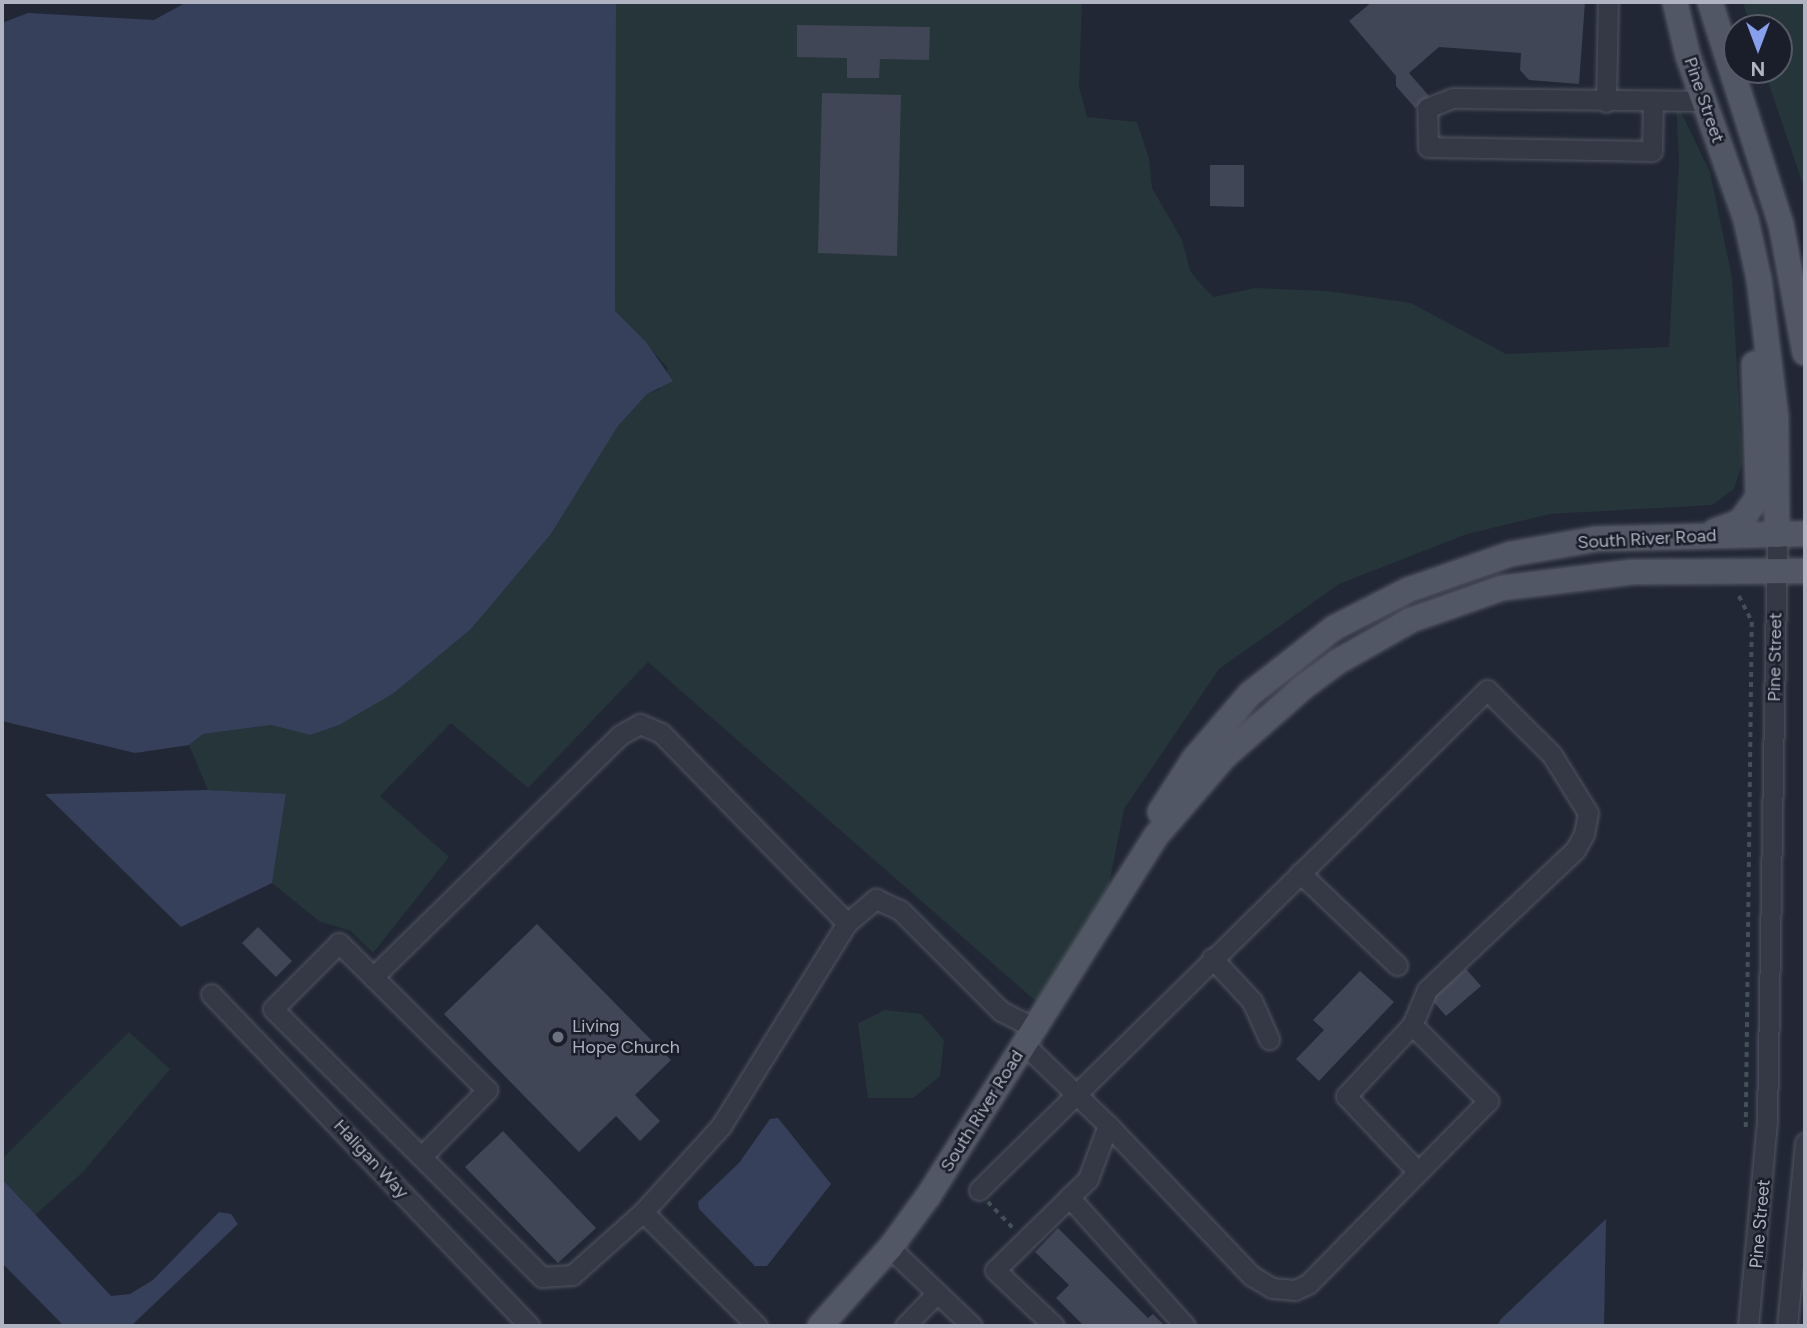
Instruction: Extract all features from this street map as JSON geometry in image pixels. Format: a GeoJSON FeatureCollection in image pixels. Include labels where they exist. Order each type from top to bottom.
{"type":"FeatureCollection","features":[{"type":"Feature","properties":{"kind":"main road","name":"Pine Street"},"geometry":{"type":"LineString","coordinates":[[1675,2],[1704,101],[1735,186],[1765,312],[1776,417],[1777,534]]}},
{"type":"Feature","properties":{"kind":"main road","name":"Pine Street"},"geometry":{"type":"LineString","coordinates":[[1710,2],[1781,224],[1805,352]]}},
{"type":"Feature","properties":{"kind":"main road"},"geometry":{"type":"LineString","coordinates":[[1696,535],[1740,522],[1758,497],[1760,477],[1751,312],[1735,186]]}},
{"type":"Feature","properties":{"kind":"main road","name":"South River Road"},"geometry":{"type":"LineString","coordinates":[[820,1326],[890,1248],[1029,1036],[1124,881],[1194,759],[1250,694],[1334,628],[1420,585],[1511,554],[1596,539],[1805,534]]}},
{"type":"Feature","properties":{"kind":"main road","name":"South River Road"},"geometry":{"type":"LineString","coordinates":[[1124,881],[1208,775],[1265,717],[1337,662],[1411,620],[1502,588],[1562,579],[1632,572],[1805,571]]}},
{"type":"Feature","properties":{"kind":"street"},"geometry":{"type":"LineString","coordinates":[[1608,2],[1615,102]]}},
{"type":"Feature","properties":{"kind":"street"},"geometry":{"type":"LineString","coordinates":[[1653,102],[1652,150],[1428,147],[1427,108],[1453,99],[1704,101]]}},
{"type":"Feature","properties":{"kind":"street","name":"Pine Street"},"geometry":{"type":"LineString","coordinates":[[1748,1326],[1767,1120],[1777,534]]}},
{"type":"Feature","properties":{"kind":"street"},"geometry":{"type":"LineString","coordinates":[[981,1194],[1075,1094],[1487,690],[1552,755],[1588,813],[1584,834],[1575,850],[1427,990],[1412,1025],[1346,1096],[1418,1172]]}},
{"type":"Feature","properties":{"kind":"street"},"geometry":{"type":"LineString","coordinates":[[373,977],[620,735],[640,724],[661,733],[847,923]]}},
{"type":"Feature","properties":{"kind":"street"},"geometry":{"type":"LineString","coordinates":[[1300,873],[1397,965]]}},
{"type":"Feature","properties":{"kind":"street"},"geometry":{"type":"LineString","coordinates":[[422,1156],[488,1090],[339,943],[273,1009],[542,1277],[572,1275],[643,1212],[721,1126],[847,923],[865,905],[884,899],[1029,1036],[1075,1094],[1252,1276],[1272,1288],[1295,1290],[1308,1284],[1488,1101],[1412,1025]]}},
{"type":"Feature","properties":{"kind":"street"},"geometry":{"type":"LineString","coordinates":[[1212,958],[1252,1001],[1269,1039]]}},
{"type":"Feature","properties":{"kind":"street","name":"Haligan Way"},"geometry":{"type":"LineString","coordinates":[[211,994],[529,1326]]}},
{"type":"Feature","properties":{"kind":"street"},"geometry":{"type":"LineString","coordinates":[[1054,1326],[995,1269],[1088,1179],[1108,1125]]}},
{"type":"Feature","properties":{"kind":"street"},"geometry":{"type":"LineString","coordinates":[[1787,1326],[1805,1143]]}},
{"type":"Feature","properties":{"kind":"street"},"geometry":{"type":"LineString","coordinates":[[1069,1197],[1185,1326]]}},
{"type":"Feature","properties":{"kind":"street"},"geometry":{"type":"LineString","coordinates":[[643,1212],[757,1326]]}},
{"type":"Feature","properties":{"kind":"street"},"geometry":{"type":"LineString","coordinates":[[890,1248],[972,1326]]}},
{"type":"Feature","properties":{"kind":"street"},"geometry":{"type":"LineString","coordinates":[[905,1326],[937,1293]]}},
{"type":"Feature","properties":{"kind":"path"},"geometry":{"type":"LineString","coordinates":[[1740,596],[1752,622],[1746,1141]]}},
{"type":"Feature","properties":{"kind":"path"},"geometry":{"type":"LineString","coordinates":[[981,1194],[1025,1240]]}},
{"type":"Feature","properties":{"kind":"shaded area"},"geometry":{"type":"Polygon","coordinates":[[[616,2],[1082,2],[1079,87],[1087,117],[1137,122],[1149,158],[1152,188],[1182,240],[1190,271],[1214,297],[1255,288],[1327,291],[1411,303],[1506,354],[1669,347],[1679,162],[1676,102],[1710,172],[1732,278],[1742,463],[1734,489],[1712,505],[1550,514],[1467,534],[1339,584],[1219,669],[1124,809],[1108,889],[1038,1003],[648,662],[528,788],[451,723],[380,796],[449,857],[373,953],[351,931],[319,921],[272,883],[286,795],[208,790],[189,745],[203,734],[271,725],[310,735],[394,693],[471,629],[551,534],[618,426],[647,394],[660,389],[668,368],[615,311],[616,2]]]}},
{"type":"Feature","properties":{"kind":"shaded area"},"geometry":{"type":"Polygon","coordinates":[[[1743,2],[1805,2],[1805,190],[1769,84],[1793,84],[1793,14],[1747,14],[1743,2]]]}},
{"type":"Feature","properties":{"kind":"shaded area"},"geometry":{"type":"Polygon","coordinates":[[[885,1010],[921,1014],[944,1040],[940,1076],[913,1098],[868,1098],[858,1023],[885,1010]]]}},
{"type":"Feature","properties":{"kind":"shaded area"},"geometry":{"type":"Polygon","coordinates":[[[129,1032],[170,1069],[83,1172],[35,1215],[2,1179],[2,1159],[129,1032]]]}},
{"type":"Feature","properties":{"kind":"water"},"geometry":{"type":"Polygon","coordinates":[[[187,2],[616,2],[615,311],[646,342],[673,381],[647,394],[618,426],[551,534],[471,629],[394,693],[339,725],[310,735],[271,725],[203,734],[189,745],[135,753],[2,721],[2,23],[28,13],[154,20],[187,2]]]}},
{"type":"Feature","properties":{"kind":"water"},"geometry":{"type":"Polygon","coordinates":[[[208,790],[286,794],[272,883],[181,927],[45,794],[208,790]]]}},
{"type":"Feature","properties":{"kind":"water"},"geometry":{"type":"Polygon","coordinates":[[[778,1118],[831,1184],[767,1266],[755,1266],[699,1209],[698,1202],[739,1163],[770,1119],[778,1118]]]}},
{"type":"Feature","properties":{"kind":"water"},"geometry":{"type":"Polygon","coordinates":[[[2,1179],[111,1296],[130,1294],[153,1280],[219,1212],[231,1214],[238,1224],[131,1326],[64,1326],[2,1263],[2,1179]]]}},
{"type":"Feature","properties":{"kind":"water"},"geometry":{"type":"Polygon","coordinates":[[[1606,1219],[1604,1326],[1497,1326],[1501,1319],[1606,1219]]]}},
{"type":"Feature","properties":{"kind":"building"},"geometry":{"type":"Polygon","coordinates":[[[1372,2],[1585,2],[1579,84],[1529,80],[1520,70],[1521,53],[1439,47],[1409,73],[1429,96],[1415,108],[1396,86],[1396,76],[1349,21],[1372,2]]]}},
{"type":"Feature","properties":{"kind":"building"},"geometry":{"type":"Polygon","coordinates":[[[797,25],[930,27],[929,60],[880,59],[879,78],[847,78],[847,58],[797,57],[797,25]]]}},
{"type":"Feature","properties":{"kind":"building"},"geometry":{"type":"Polygon","coordinates":[[[822,93],[901,95],[897,256],[818,253],[822,93]]]}},
{"type":"Feature","properties":{"kind":"building"},"geometry":{"type":"Polygon","coordinates":[[[1210,165],[1244,165],[1244,207],[1210,206],[1210,165]]]}},
{"type":"Feature","properties":{"kind":"building","name":"Living Hope Church"},"geometry":{"type":"Polygon","coordinates":[[[537,924],[671,1060],[635,1095],[660,1121],[640,1141],[616,1116],[579,1152],[444,1014],[537,924]]]}},
{"type":"Feature","properties":{"kind":"building"},"geometry":{"type":"Polygon","coordinates":[[[258,927],[292,961],[276,977],[242,943],[258,927]]]}},
{"type":"Feature","properties":{"kind":"building"},"geometry":{"type":"Polygon","coordinates":[[[1466,969],[1481,986],[1446,1016],[1431,999],[1466,969]]]}},
{"type":"Feature","properties":{"kind":"building"},"geometry":{"type":"Polygon","coordinates":[[[1360,971],[1394,1002],[1319,1081],[1296,1059],[1324,1030],[1313,1020],[1360,971]]]}},
{"type":"Feature","properties":{"kind":"building"},"geometry":{"type":"Polygon","coordinates":[[[503,1131],[596,1228],[558,1263],[465,1167],[503,1131]]]}},
{"type":"Feature","properties":{"kind":"building"},"geometry":{"type":"Polygon","coordinates":[[[1058,1228],[1148,1318],[1153,1314],[1165,1326],[1084,1326],[1056,1298],[1069,1285],[1035,1252],[1058,1228]]]}},
{"type":"Feature","properties":{"kind":"place","name":"Living Hope Church"},"geometry":{"type":"Point","coordinates":[558,1037]}}]}
